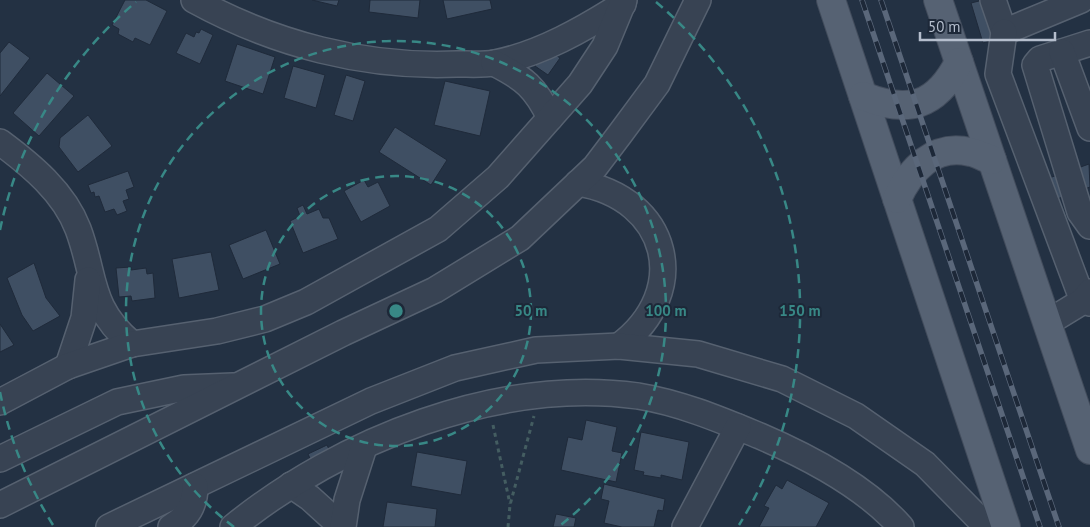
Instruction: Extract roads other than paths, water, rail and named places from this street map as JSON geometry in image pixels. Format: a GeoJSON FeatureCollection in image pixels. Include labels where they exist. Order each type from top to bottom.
{"type":"FeatureCollection","features":[{"type":"Feature","properties":{"kind":"main road"},"geometry":{"type":"LineString","coordinates":[[831,0],[1006,527]]}},
{"type":"Feature","properties":{"kind":"main road"},"geometry":{"type":"LineString","coordinates":[[938,0],[1090,450]]}},
{"type":"Feature","properties":{"kind":"main road"},"geometry":{"type":"LineString","coordinates":[[863,96],[894,106],[907,106],[924,102],[938,93],[946,84],[959,62]]}},
{"type":"Feature","properties":{"kind":"main road"},"geometry":{"type":"LineString","coordinates":[[897,199],[912,172],[926,160],[940,153],[969,151],[992,160]]}},
{"type":"Feature","properties":{"kind":"street"},"geometry":{"type":"LineString","coordinates":[[194,0],[226,18],[290,42],[357,59],[426,66],[494,63],[537,50],[578,31],[623,2]]}},
{"type":"Feature","properties":{"kind":"street"},"geometry":{"type":"LineString","coordinates":[[0,505],[443,285],[520,238],[595,167],[657,84],[698,0]]}},
{"type":"Feature","properties":{"kind":"street"},"geometry":{"type":"LineString","coordinates":[[993,0],[1004,32],[998,74],[1088,299],[1047,323]]}},
{"type":"Feature","properties":{"kind":"street"},"geometry":{"type":"LineString","coordinates":[[1004,32],[1081,0]]}},
{"type":"Feature","properties":{"kind":"street"},"geometry":{"type":"LineString","coordinates":[[0,402],[68,366],[132,344],[217,331],[265,319],[306,302],[438,229],[498,177],[580,84],[599,55],[623,2]]}},
{"type":"Feature","properties":{"kind":"street"},"geometry":{"type":"LineString","coordinates":[[578,31],[599,55]]}},
{"type":"Feature","properties":{"kind":"street"},"geometry":{"type":"LineString","coordinates":[[1090,43],[1040,59],[1035,65],[1080,212],[1090,226]]}},
{"type":"Feature","properties":{"kind":"street"},"geometry":{"type":"LineString","coordinates":[[1062,52],[1090,128]]}},
{"type":"Feature","properties":{"kind":"street"},"geometry":{"type":"LineString","coordinates":[[494,63],[519,76],[539,95],[550,118]]}},
{"type":"Feature","properties":{"kind":"street"},"geometry":{"type":"LineString","coordinates":[[0,142],[22,158],[55,189],[78,228],[92,288],[107,317],[132,344]]}},
{"type":"Feature","properties":{"kind":"street"},"geometry":{"type":"LineString","coordinates":[[578,183],[598,186],[618,194],[629,202],[647,221],[657,240],[662,259],[662,280],[658,300],[636,334],[619,346]]}},
{"type":"Feature","properties":{"kind":"street"},"geometry":{"type":"LineString","coordinates":[[68,366],[84,318],[89,272]]}},
{"type":"Feature","properties":{"kind":"street"},"geometry":{"type":"LineString","coordinates":[[109,527],[371,401],[455,368],[536,350],[619,346],[698,354],[782,379],[856,416],[924,464],[988,527]]}},
{"type":"Feature","properties":{"kind":"street"},"geometry":{"type":"LineString","coordinates":[[0,459],[117,402],[184,388],[241,386]]}},
{"type":"Feature","properties":{"kind":"street"},"geometry":{"type":"LineString","coordinates":[[232,527],[291,486],[364,447],[431,420],[488,404],[539,395],[584,392],[639,397],[694,410],[802,453],[853,485],[902,527]]}},
{"type":"Feature","properties":{"kind":"street"},"geometry":{"type":"LineString","coordinates":[[685,527],[738,427]]}},
{"type":"Feature","properties":{"kind":"street"},"geometry":{"type":"LineString","coordinates":[[342,527],[347,500],[364,447]]}},
{"type":"Feature","properties":{"kind":"street"},"geometry":{"type":"LineString","coordinates":[[171,527],[188,514],[192,505],[195,486]]}},
{"type":"Feature","properties":{"kind":"street"},"geometry":{"type":"LineString","coordinates":[[291,486],[316,503],[342,527]]}},
{"type":"Feature","properties":{"kind":"railway"},"geometry":{"type":"LineString","coordinates":[[862,0],[1040,527]]}},
{"type":"Feature","properties":{"kind":"railway"},"geometry":{"type":"LineString","coordinates":[[881,0],[1059,527]]}}]}
